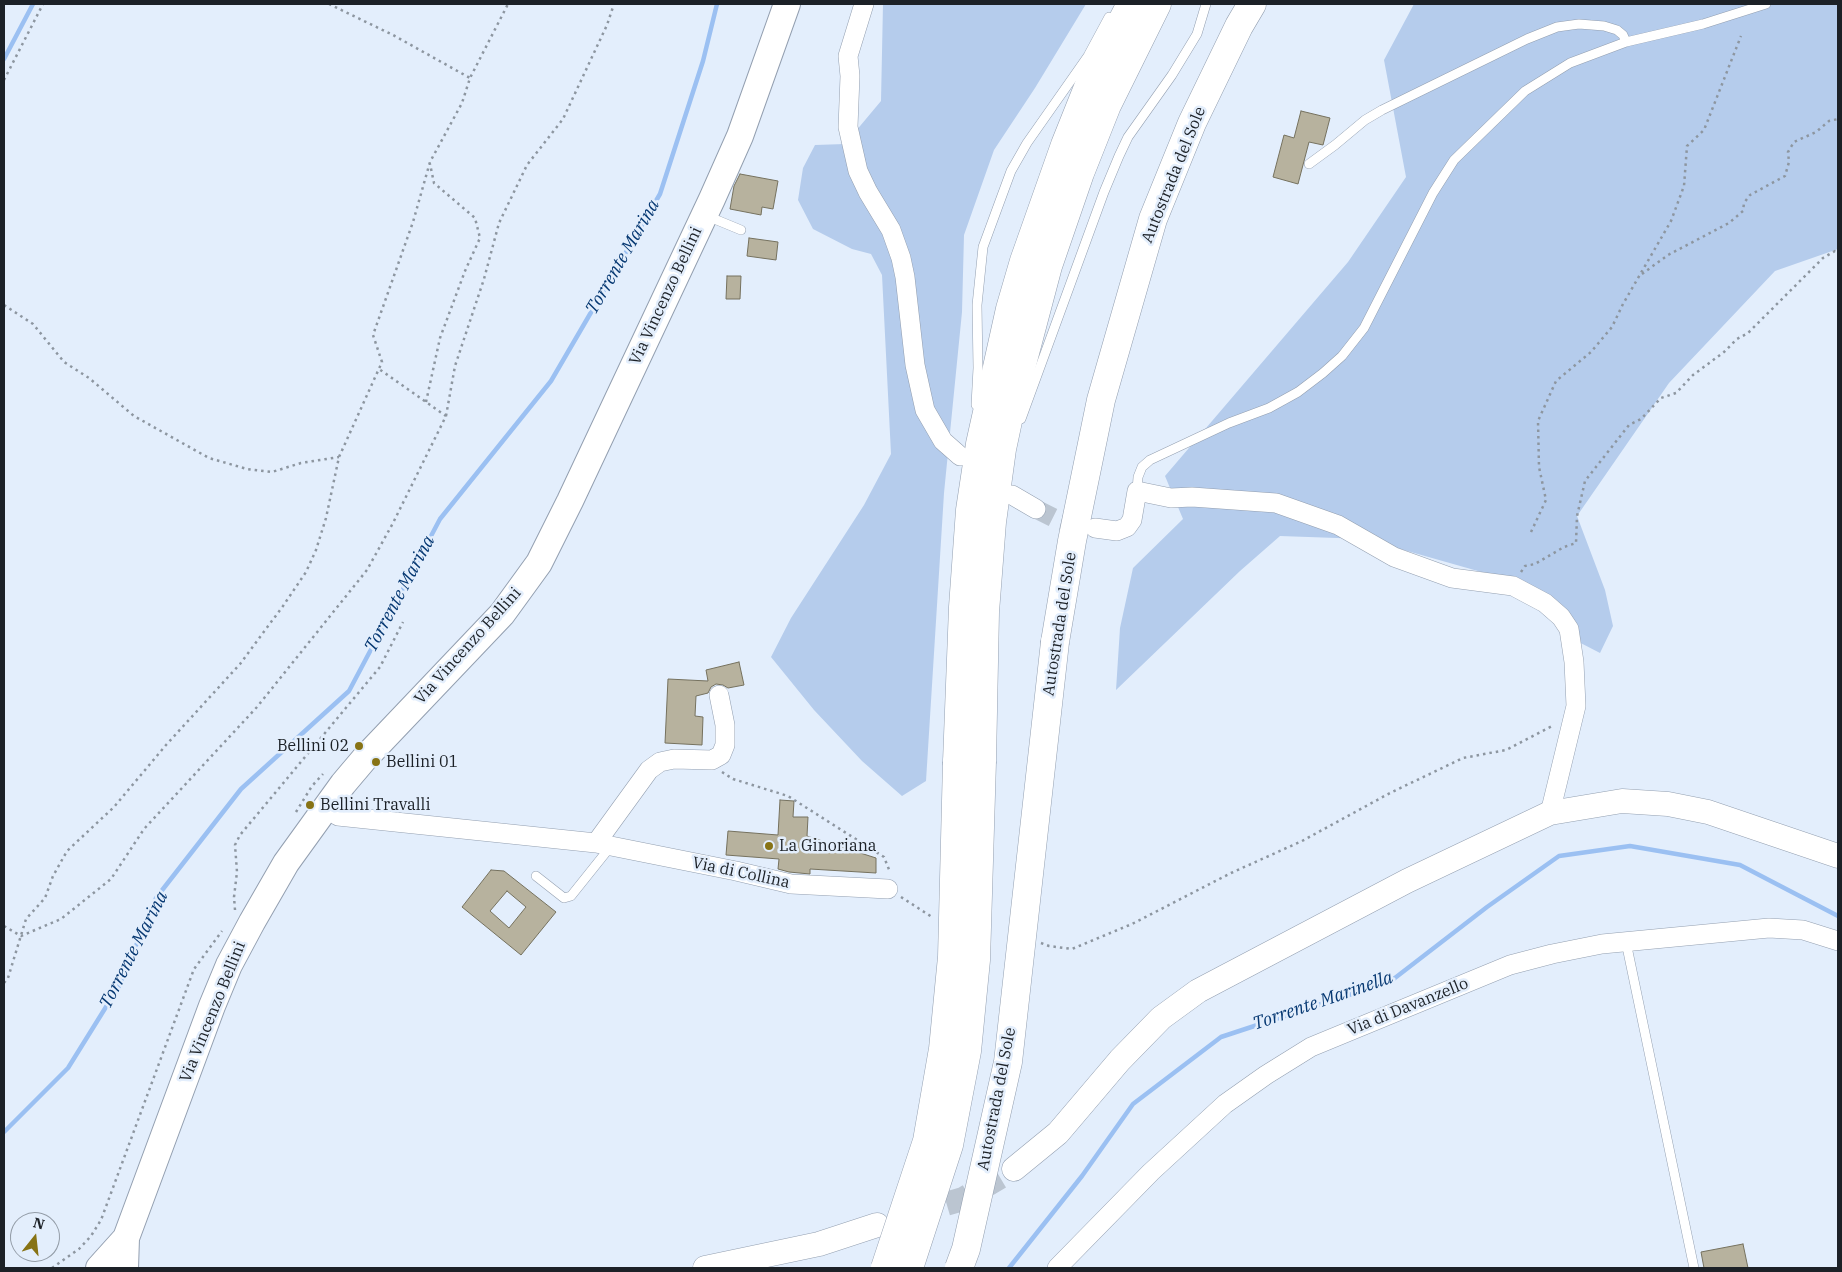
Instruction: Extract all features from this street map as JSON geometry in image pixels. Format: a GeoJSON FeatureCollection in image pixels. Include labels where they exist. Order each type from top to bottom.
{"type":"FeatureCollection","features":[{"type":"Feature","properties":{"kind":"highway"},"geometry":{"type":"LineString","coordinates":[[885,1268],[927,1141],[943,1049],[992,522],[1005,486],[1012,402],[1048,266],[1080,173],[1107,105],[1157,4]]}},
{"type":"Feature","properties":{"kind":"highway","name":"Autostrada del Sole"},"geometry":{"type":"LineString","coordinates":[[959,1268],[966,1249],[1008,1062],[1055,642],[1072,541],[1101,400],[1153,219],[1192,124],[1239,26],[1252,4]]}},
{"type":"Feature","properties":{"kind":"highway"},"geometry":{"type":"LineString","coordinates":[[909,1268],[948,1145],[967,1051],[976,960],[963,607],[970,510],[980,444],[1010,309],[1024,261],[1065,145],[1121,8]]}},
{"type":"Feature","properties":{"kind":"main road","name":"Via Vincenzo Bellini"},"geometry":{"type":"LineString","coordinates":[[125,1268],[126,1238],[229,965],[286,863],[318,796],[365,758],[502,614],[538,562],[570,501],[740,136],[787,4]]}},
{"type":"Feature","properties":{"kind":"main road","name":"Via Vincenzo Bellini"},"geometry":{"type":"LineString","coordinates":[[99,1268],[126,1238]]}},
{"type":"Feature","properties":{"kind":"street"},"geometry":{"type":"LineString","coordinates":[[864,4],[848,56],[850,76],[848,127],[858,171],[868,192],[891,230],[901,258],[905,277],[914,365],[925,410],[943,441],[966,456]]}},
{"type":"Feature","properties":{"kind":"street"},"geometry":{"type":"LineString","coordinates":[[1005,486],[1036,510]]}},
{"type":"Feature","properties":{"kind":"street"},"geometry":{"type":"LineString","coordinates":[[1095,528],[1117,531],[1127,528],[1132,520],[1137,491],[1171,498],[1192,497],[1276,503],[1338,525],[1394,557],[1452,578],[1513,586],[1545,602],[1561,616],[1569,629],[1574,662],[1576,706],[1550,813]]}},
{"type":"Feature","properties":{"kind":"street"},"geometry":{"type":"LineString","coordinates":[[603,844],[649,770],[660,762],[674,759],[712,760],[721,755],[725,745],[725,725],[719,695]]}},
{"type":"Feature","properties":{"kind":"street","name":"Via di Collina"},"geometry":{"type":"LineString","coordinates":[[318,796],[338,816],[603,844],[791,884],[888,889]]}},
{"type":"Feature","properties":{"kind":"street"},"geometry":{"type":"LineString","coordinates":[[1014,1169],[1058,1133],[1120,1060],[1161,1018],[1198,990],[1407,880],[1550,813],[1622,801],[1668,804],[1708,812],[1838,856]]}},
{"type":"Feature","properties":{"kind":"street","name":"Via di Davanzello"},"geometry":{"type":"LineString","coordinates":[[1057,1268],[1151,1172],[1225,1104],[1266,1075],[1312,1047],[1510,965],[1602,944],[1769,928],[1803,930],[1838,942]]}},
{"type":"Feature","properties":{"kind":"street"},"geometry":{"type":"LineString","coordinates":[[705,1268],[770,1261],[877,1225]]}},
{"type":"Feature","properties":{"kind":"lane"},"geometry":{"type":"LineString","coordinates":[[1005,486],[1017,428],[1119,156],[1128,137],[1180,63],[1197,34],[1206,4]]}},
{"type":"Feature","properties":{"kind":"lane"},"geometry":{"type":"LineString","coordinates":[[1137,491],[1138,477],[1142,467],[1150,460],[1229,423],[1269,408],[1298,392],[1323,374],[1342,356],[1364,328],[1433,193],[1454,160],[1524,91],[1570,63],[1626,42],[1702,24],[1766,4]]}},
{"type":"Feature","properties":{"kind":"lane"},"geometry":{"type":"LineString","coordinates":[[975,414],[978,368],[977,305],[983,247],[1011,171],[1027,143],[1121,8]]}},
{"type":"Feature","properties":{"kind":"lane"},"geometry":{"type":"LineString","coordinates":[[1309,164],[1365,120],[1382,110],[1527,39],[1557,27],[1580,24],[1604,26],[1617,30],[1623,35],[1626,42]]}},
{"type":"Feature","properties":{"kind":"lane"},"geometry":{"type":"LineString","coordinates":[[704,215],[741,230]]}},
{"type":"Feature","properties":{"kind":"lane"},"geometry":{"type":"LineString","coordinates":[[960,517],[965,480]]}},
{"type":"Feature","properties":{"kind":"lane"},"geometry":{"type":"LineString","coordinates":[[957,556],[963,607]]}},
{"type":"Feature","properties":{"kind":"lane"},"geometry":{"type":"LineString","coordinates":[[536,876],[564,898],[571,896],[603,844]]}},
{"type":"Feature","properties":{"kind":"lane"},"geometry":{"type":"LineString","coordinates":[[1626,942],[1694,1268]]}},
{"type":"Feature","properties":{"kind":"path"},"geometry":{"type":"LineString","coordinates":[[4,80],[43,4]]}},
{"type":"Feature","properties":{"kind":"path"},"geometry":{"type":"LineString","coordinates":[[329,4],[409,44],[470,78]]}},
{"type":"Feature","properties":{"kind":"path"},"geometry":{"type":"LineString","coordinates":[[4,983],[8,978],[26,919],[45,898],[53,876],[67,851],[114,807],[166,745],[240,664],[306,572],[316,550],[326,518],[339,457],[382,362],[373,335],[413,222],[430,162],[462,103],[470,78],[508,4]]}},
{"type":"Feature","properties":{"kind":"path"},"geometry":{"type":"LineString","coordinates":[[21,936],[61,919],[111,879],[144,829],[257,707],[367,570],[393,524],[446,416],[455,366],[484,279],[499,223],[527,165],[563,119],[607,24],[614,4]]}},
{"type":"Feature","properties":{"kind":"path"},"geometry":{"type":"LineString","coordinates":[[1531,532],[1546,500],[1539,467],[1538,421],[1556,381],[1591,352],[1612,328],[1623,304],[1672,221],[1684,186],[1687,146],[1704,130],[1741,36]]}},
{"type":"Feature","properties":{"kind":"path"},"geometry":{"type":"LineString","coordinates":[[1641,275],[1668,255],[1729,223],[1743,211],[1744,203],[1750,195],[1785,176],[1789,162],[1788,152],[1794,142],[1816,132],[1829,121],[1838,119]]}},
{"type":"Feature","properties":{"kind":"path"},"geometry":{"type":"LineString","coordinates":[[426,402],[440,338],[464,272],[480,238],[475,218],[434,182],[430,162]]}},
{"type":"Feature","properties":{"kind":"path"},"geometry":{"type":"LineString","coordinates":[[1513,586],[1525,566],[1535,564],[1564,547],[1576,543],[1578,510],[1585,481],[1629,426],[1641,419],[1661,398],[1676,393],[1694,375],[1724,352],[1736,339],[1748,333],[1822,258],[1835,251],[1838,253]]}},
{"type":"Feature","properties":{"kind":"path"},"geometry":{"type":"LineString","coordinates":[[4,305],[33,324],[64,362],[89,378],[134,416],[209,458],[247,469],[272,472],[339,457]]}},
{"type":"Feature","properties":{"kind":"path"},"geometry":{"type":"LineString","coordinates":[[379,369],[446,416]]}},
{"type":"Feature","properties":{"kind":"path"},"geometry":{"type":"LineString","coordinates":[[252,922],[235,913],[234,897],[237,872],[235,845],[240,835],[380,668],[402,622]]}},
{"type":"Feature","properties":{"kind":"path"},"geometry":{"type":"LineString","coordinates":[[1040,942],[1049,946],[1072,949],[1132,924],[1231,873],[1302,841],[1390,793],[1464,758],[1506,750],[1552,726],[1576,706]]}},
{"type":"Feature","properties":{"kind":"path"},"geometry":{"type":"LineString","coordinates":[[712,760],[723,773],[733,780],[788,796],[884,857],[890,872],[888,889],[933,917]]}},
{"type":"Feature","properties":{"kind":"path"},"geometry":{"type":"LineString","coordinates":[[318,796],[325,772]]}},
{"type":"Feature","properties":{"kind":"path"},"geometry":{"type":"LineString","coordinates":[[4,926],[21,936]]}},
{"type":"Feature","properties":{"kind":"shaded area"},"geometry":{"type":"Polygon","coordinates":[[[883,4],[1086,4],[1035,88],[994,150],[964,235],[962,312],[944,493],[926,781],[902,796],[862,761],[814,710],[771,657],[791,618],[864,505],[891,454],[882,275],[871,254],[852,249],[813,229],[798,200],[803,168],[815,145],[845,144],[881,101],[883,4]]]}},
{"type":"Feature","properties":{"kind":"shaded area"},"geometry":{"type":"Polygon","coordinates":[[[1414,4],[1838,4],[1838,249],[1775,271],[1669,383],[1577,516],[1605,590],[1613,626],[1600,653],[1571,638],[1499,577],[1365,539],[1280,536],[1240,571],[1116,690],[1120,628],[1133,568],[1183,519],[1165,476],[1348,262],[1406,177],[1384,60],[1414,4]]]}},
{"type":"Feature","properties":{"kind":"building"},"geometry":{"type":"Polygon","coordinates":[[[1301,111],[1330,118],[1323,145],[1309,142],[1298,184],[1273,177],[1284,135],[1294,138],[1301,111]]]}},
{"type":"Feature","properties":{"kind":"building"},"geometry":{"type":"Polygon","coordinates":[[[740,174],[778,181],[773,209],[762,207],[761,215],[730,209],[734,186],[740,174]]]}},
{"type":"Feature","properties":{"kind":"building"},"geometry":{"type":"Polygon","coordinates":[[[749,238],[778,242],[776,260],[747,256],[749,238]]]}},
{"type":"Feature","properties":{"kind":"building"},"geometry":{"type":"Polygon","coordinates":[[[727,276],[741,276],[740,299],[726,299],[727,276]]]}},
{"type":"Feature","properties":{"kind":"building"},"geometry":{"type":"Polygon","coordinates":[[[739,662],[744,685],[728,688],[716,684],[711,687],[708,693],[696,696],[695,716],[703,717],[702,745],[665,743],[668,679],[708,681],[706,670],[739,662]]]}},
{"type":"Feature","properties":{"kind":"building"},"geometry":{"type":"Polygon","coordinates":[[[780,800],[794,801],[793,817],[808,817],[807,836],[876,858],[876,873],[810,869],[810,874],[789,872],[778,869],[779,859],[726,855],[728,831],[778,835],[780,800]]]}},
{"type":"Feature","properties":{"kind":"building"},"geometry":{"type":"Polygon","coordinates":[[[491,870],[504,871],[556,912],[521,955],[462,907],[491,870]],[[507,891],[490,911],[509,928],[526,907],[507,891]]]}},
{"type":"Feature","properties":{"kind":"building"},"geometry":{"type":"Polygon","coordinates":[[[1743,1244],[1748,1268],[1704,1268],[1701,1252],[1743,1244]]]}},
{"type":"Feature","properties":{"kind":"waterway"},"geometry":{"type":"LineString","coordinates":[[4,59],[33,4]]}},
{"type":"Feature","properties":{"kind":"waterway","name":"Torrente Marina"},"geometry":{"type":"LineString","coordinates":[[4,1132],[68,1068],[119,986],[156,898],[241,789],[349,691],[440,519],[551,381],[660,194],[703,61],[717,4]]}},
{"type":"Feature","properties":{"kind":"waterway","name":"Torrente Marinella"},"geometry":{"type":"LineString","coordinates":[[1009,1268],[1082,1176],[1133,1104],[1221,1037],[1391,981],[1487,907],[1559,856],[1630,846],[1740,865],[1838,916]]}},
{"type":"Feature","properties":{"kind":"tunnel"},"geometry":{"type":"LineString","coordinates":[[1036,509],[1056,519],[1087,527]]}},
{"type":"Feature","properties":{"kind":"tunnel"},"geometry":{"type":"LineString","coordinates":[[912,1214],[963,1199],[1014,1169]]}},
{"type":"Feature","properties":{"kind":"place","name":"Bellini 02"},"geometry":{"type":"Point","coordinates":[359,746]}},
{"type":"Feature","properties":{"kind":"place","name":"Bellini 01"},"geometry":{"type":"Point","coordinates":[376,762]}},
{"type":"Feature","properties":{"kind":"place","name":"Bellini Travalli"},"geometry":{"type":"Point","coordinates":[310,805]}},
{"type":"Feature","properties":{"kind":"place","name":"La Ginoriana"},"geometry":{"type":"Point","coordinates":[769,846]}}]}
